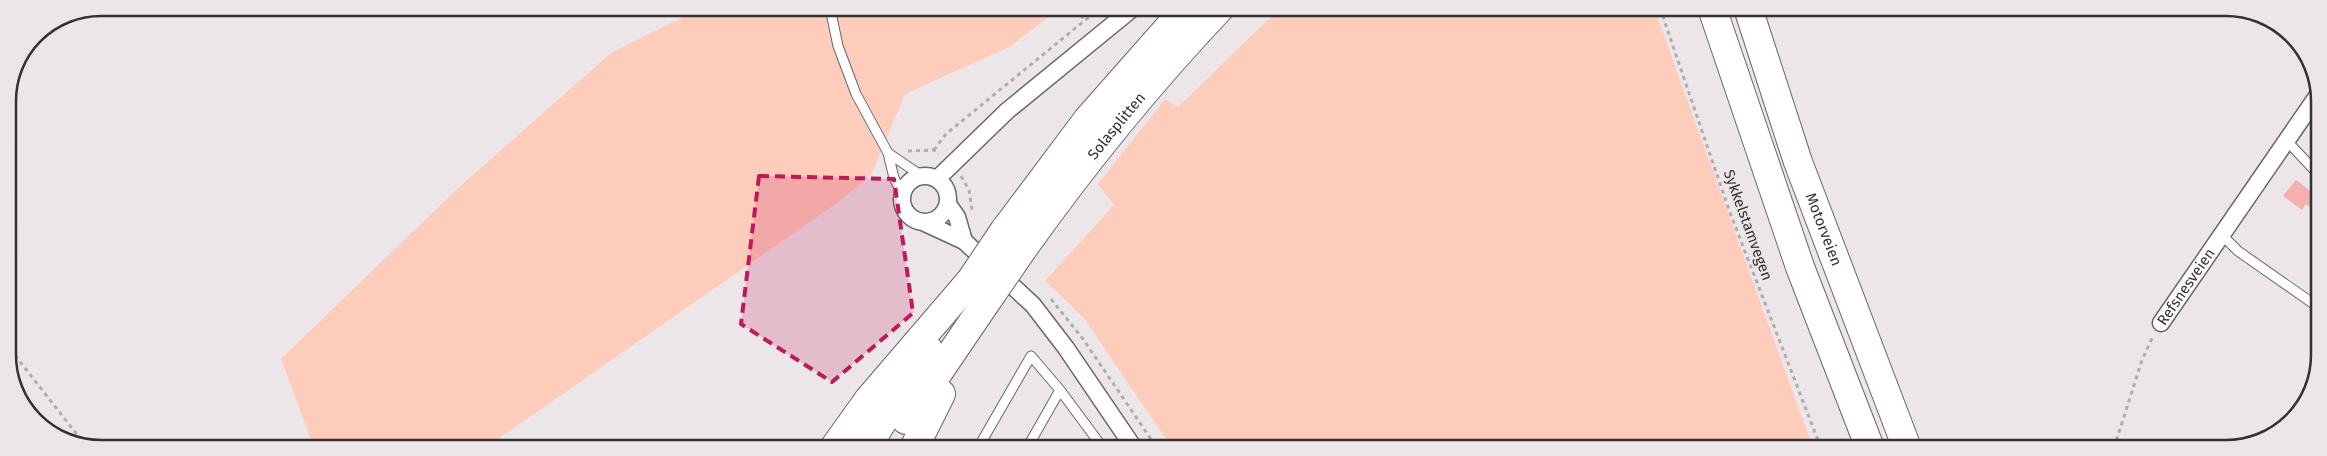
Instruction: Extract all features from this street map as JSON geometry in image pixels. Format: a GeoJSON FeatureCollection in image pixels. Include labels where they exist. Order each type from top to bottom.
{"type":"FeatureCollection","features":[{"type":"Feature","properties":{"kind":"highway","name":"Solasplitten"},"geometry":{"type":"LineString","coordinates":[[981,287],[1004,230],[1052,165],[1120,82],[1179,16]]}},
{"type":"Feature","properties":{"kind":"highway","name":"Solasplitten"},"geometry":{"type":"LineString","coordinates":[[981,287],[1022,250],[1070,182],[1112,129],[1169,62],[1212,16]]}},
{"type":"Feature","properties":{"kind":"highway"},"geometry":{"type":"LineString","coordinates":[[1714,16],[1800,267],[1867,440]]}},
{"type":"Feature","properties":{"kind":"highway","name":"Motorveien"},"geometry":{"type":"LineString","coordinates":[[1751,16],[1798,162],[1904,440]]}},
{"type":"Feature","properties":{"kind":"highway"},"geometry":{"type":"LineString","coordinates":[[840,440],[869,399],[981,287]]}},
{"type":"Feature","properties":{"kind":"highway"},"geometry":{"type":"LineString","coordinates":[[871,440],[981,287]]}},
{"type":"Feature","properties":{"kind":"highway"},"geometry":{"type":"LineString","coordinates":[[892,440],[981,287]]}},
{"type":"Feature","properties":{"kind":"highway"},"geometry":{"type":"LineString","coordinates":[[917,440],[981,287]]}},
{"type":"Feature","properties":{"kind":"street"},"geometry":{"type":"LineString","coordinates":[[1123,16],[929,177],[909,182],[902,194],[904,210],[916,221],[925,223],[964,241],[1033,305],[1050,325],[1129,440]]}},
{"type":"Feature","properties":{"kind":"street","name":"Refsnesveien"},"geometry":{"type":"LineString","coordinates":[[2161,323],[2311,105]]}},
{"type":"Feature","properties":{"kind":"street"},"geometry":{"type":"LineString","coordinates":[[929,177],[946,190],[948,204],[957,217],[964,241]]}},
{"type":"Feature","properties":{"kind":"street"},"geometry":{"type":"LineString","coordinates":[[925,223],[942,215],[948,204]]}},
{"type":"Feature","properties":{"kind":"lane"},"geometry":{"type":"LineString","coordinates":[[832,16],[838,46],[856,94],[888,153],[894,178],[902,194]]}},
{"type":"Feature","properties":{"kind":"lane"},"geometry":{"type":"LineString","coordinates":[[2287,141],[2311,167]]}},
{"type":"Feature","properties":{"kind":"lane"},"geometry":{"type":"LineString","coordinates":[[888,153],[929,177]]}},
{"type":"Feature","properties":{"kind":"lane"},"geometry":{"type":"LineString","coordinates":[[2222,235],[2238,251],[2311,302]]}},
{"type":"Feature","properties":{"kind":"lane"},"geometry":{"type":"LineString","coordinates":[[983,440],[1030,356],[1060,390],[1097,440]]}},
{"type":"Feature","properties":{"kind":"lane"},"geometry":{"type":"LineString","coordinates":[[1032,440],[1060,390]]}},
{"type":"Feature","properties":{"kind":"path"},"geometry":{"type":"LineString","coordinates":[[1081,16],[1084,21]]}},
{"type":"Feature","properties":{"kind":"path"},"geometry":{"type":"LineString","coordinates":[[934,150],[946,134],[1090,16]]}},
{"type":"Feature","properties":{"kind":"path","name":"Sykkelstamvegen"},"geometry":{"type":"LineString","coordinates":[[1663,16],[1733,219],[1818,440]]}},
{"type":"Feature","properties":{"kind":"path"},"geometry":{"type":"LineString","coordinates":[[906,151],[934,150],[946,160]]}},
{"type":"Feature","properties":{"kind":"path","name":"Refsnesveien"},"geometry":{"type":"LineString","coordinates":[[2117,440],[2142,360],[2161,323]]}},
{"type":"Feature","properties":{"kind":"path"},"geometry":{"type":"LineString","coordinates":[[16,357],[79,437]]}},
{"type":"Feature","properties":{"kind":"highlighted area"},"geometry":{"type":"Polygon","coordinates":[[[759,176],[894,179],[913,313],[832,382],[741,324],[759,176]]]}},
{"type":"Feature","properties":{"kind":"shaded area"},"geometry":{"type":"Polygon","coordinates":[[[686,16],[1050,16],[1011,46],[905,94],[871,175],[840,201],[496,440],[311,440],[281,359],[457,189],[611,53],[686,16]]]}},
{"type":"Feature","properties":{"kind":"shaded area"},"geometry":{"type":"Polygon","coordinates":[[[1272,16],[1657,16],[1810,440],[1167,440],[1084,318],[1045,281],[1114,205],[1098,184],[1165,99],[1178,107],[1272,16]]]}},
{"type":"Feature","properties":{"kind":"building"},"geometry":{"type":"Polygon","coordinates":[[[2296,180],[2311,192],[2311,208],[2306,204],[2302,210],[2283,196],[2296,180]]]}}]}
